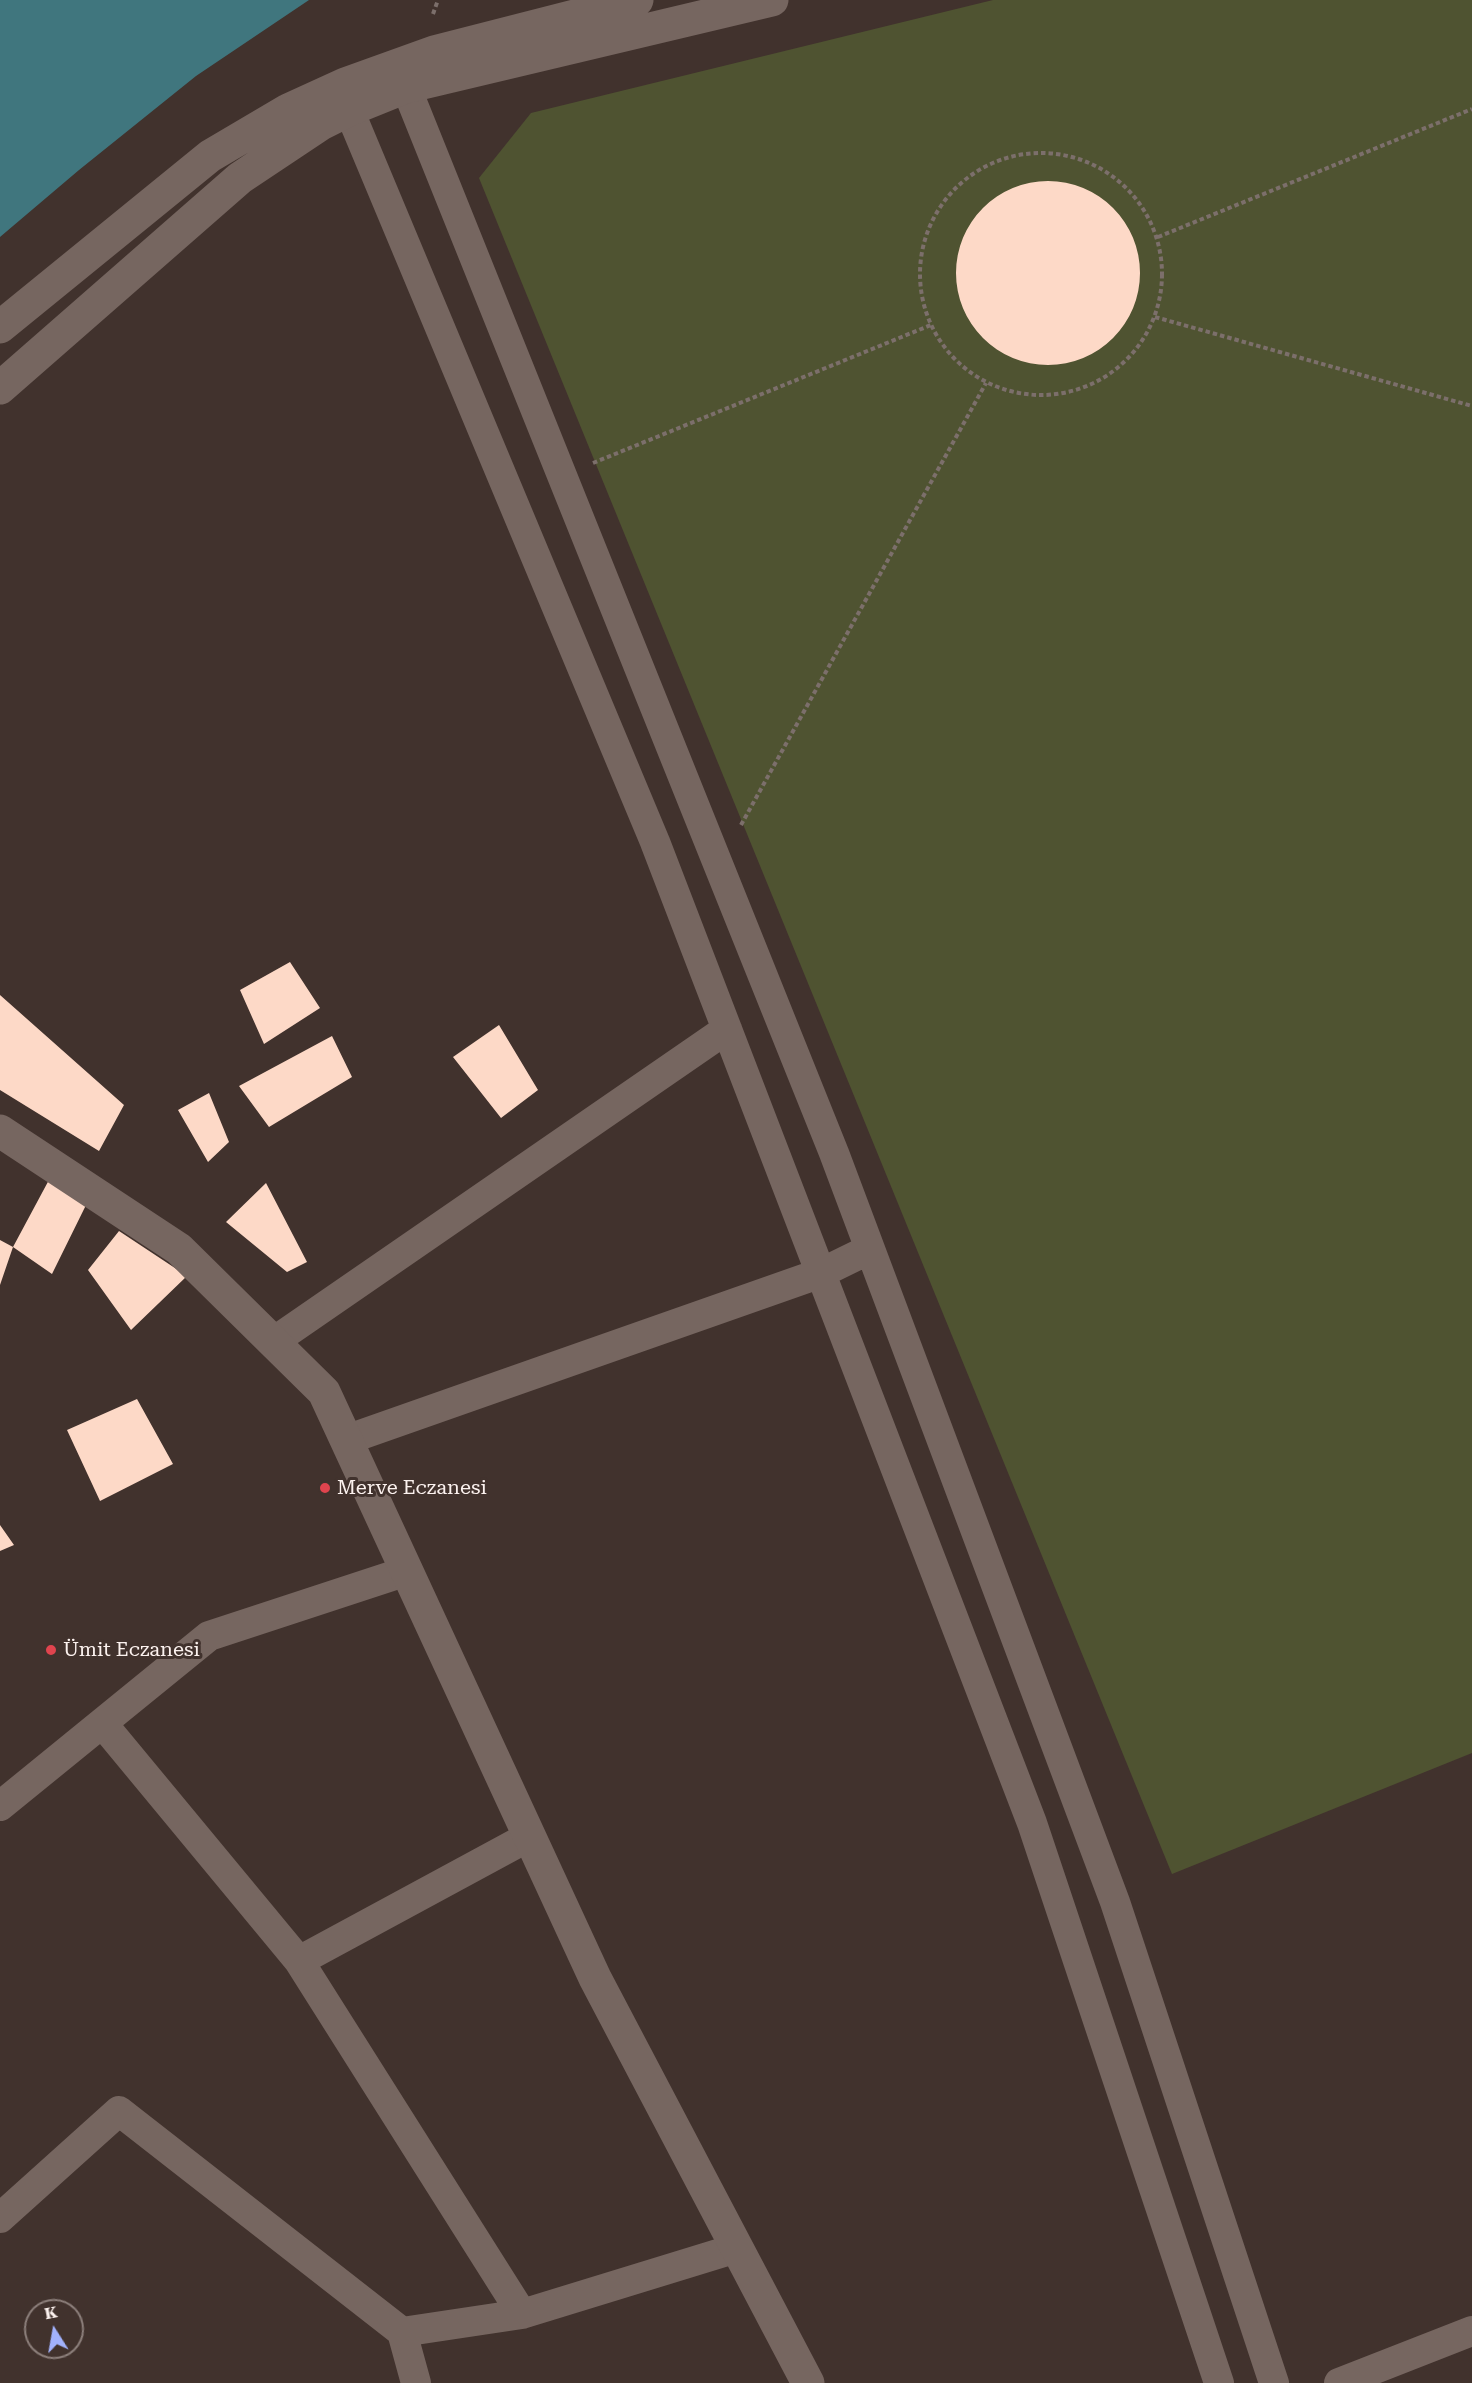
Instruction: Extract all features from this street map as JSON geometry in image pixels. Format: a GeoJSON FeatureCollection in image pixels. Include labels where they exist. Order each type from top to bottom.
{"type":"FeatureCollection","features":[{"type":"Feature","properties":{"kind":"street"},"geometry":{"type":"LineString","coordinates":[[402,76],[445,49],[638,0]]}},
{"type":"Feature","properties":{"kind":"street"},"geometry":{"type":"LineString","coordinates":[[0,327],[210,156],[288,110],[344,98],[402,76],[772,0]]}},
{"type":"Feature","properties":{"kind":"street"},"geometry":{"type":"LineString","coordinates":[[402,76],[834,1153],[1115,1902],[1274,2383]]}},
{"type":"Feature","properties":{"kind":"street"},"geometry":{"type":"LineString","coordinates":[[0,388],[240,178],[321,124],[344,98]]}},
{"type":"Feature","properties":{"kind":"street"},"geometry":{"type":"LineString","coordinates":[[344,98],[656,842],[1032,1824],[1219,2383]]}},
{"type":"Feature","properties":{"kind":"street"},"geometry":{"type":"LineString","coordinates":[[273,1342],[727,1029]]}},
{"type":"Feature","properties":{"kind":"street"},"geometry":{"type":"LineString","coordinates":[[0,1131],[179,1249],[324,1392],[595,1978],[808,2383]]}},
{"type":"Feature","properties":{"kind":"street"},"geometry":{"type":"LineString","coordinates":[[346,1440],[821,1274],[870,1249]]}},
{"type":"Feature","properties":{"kind":"street"},"geometry":{"type":"LineString","coordinates":[[0,1806],[209,1636],[407,1571]]}},
{"type":"Feature","properties":{"kind":"street"},"geometry":{"type":"LineString","coordinates":[[102,1723],[299,1961],[522,2314]]}},
{"type":"Feature","properties":{"kind":"street"},"geometry":{"type":"LineString","coordinates":[[299,1961],[530,1836]]}},
{"type":"Feature","properties":{"kind":"street"},"geometry":{"type":"LineString","coordinates":[[0,2218],[119,2111],[402,2332],[416,2383]]}},
{"type":"Feature","properties":{"kind":"street"},"geometry":{"type":"LineString","coordinates":[[402,2332],[522,2314],[737,2248]]}},
{"type":"Feature","properties":{"kind":"street"},"geometry":{"type":"LineString","coordinates":[[1339,2383],[1472,2331]]}},
{"type":"Feature","properties":{"kind":"path"},"geometry":{"type":"LineString","coordinates":[[1158,237],[1472,108]]}},
{"type":"Feature","properties":{"kind":"path"},"geometry":{"type":"LineString","coordinates":[[1037,153],[1076,158],[1111,175],[1140,202],[1158,237],[1163,278],[1155,317],[1135,352],[1104,379],[1066,393],[1025,394],[986,383],[954,358],[931,325],[920,287],[923,248],[938,211],[963,181],[998,161],[1037,153]]}},
{"type":"Feature","properties":{"kind":"path"},"geometry":{"type":"LineString","coordinates":[[1155,317],[1472,406]]}},
{"type":"Feature","properties":{"kind":"path"},"geometry":{"type":"LineString","coordinates":[[562,476],[931,325]]}},
{"type":"Feature","properties":{"kind":"path"},"geometry":{"type":"LineString","coordinates":[[718,865],[986,383]]}},
{"type":"Feature","properties":{"kind":"green space"},"geometry":{"type":"Polygon","coordinates":[[[993,0],[1472,0],[1472,1753],[1172,1874],[479,178],[531,113],[993,0]]]}},
{"type":"Feature","properties":{"kind":"water"},"geometry":{"type":"Polygon","coordinates":[[[0,0],[309,0],[196,76],[0,237],[0,0]]]}},
{"type":"Feature","properties":{"kind":"building"},"geometry":{"type":"Polygon","coordinates":[[[1048,181],[1083,188],[1113,208],[1133,238],[1140,273],[1133,308],[1113,338],[1083,358],[1048,365],[1013,358],[983,338],[963,308],[956,273],[963,238],[983,208],[1013,188],[1048,181]]]}},
{"type":"Feature","properties":{"kind":"building"},"geometry":{"type":"Polygon","coordinates":[[[290,962],[320,1008],[264,1044],[240,990],[290,962]]]}},
{"type":"Feature","properties":{"kind":"building"},"geometry":{"type":"Polygon","coordinates":[[[0,995],[124,1105],[99,1151],[0,1090],[0,995]]]}},
{"type":"Feature","properties":{"kind":"building"},"geometry":{"type":"Polygon","coordinates":[[[499,1025],[538,1090],[501,1118],[453,1057],[499,1025]]]}},
{"type":"Feature","properties":{"kind":"building"},"geometry":{"type":"Polygon","coordinates":[[[332,1036],[352,1077],[269,1127],[239,1086],[332,1036]]]}},
{"type":"Feature","properties":{"kind":"building"},"geometry":{"type":"Polygon","coordinates":[[[209,1093],[229,1142],[208,1162],[178,1110],[209,1093]]]}},
{"type":"Feature","properties":{"kind":"building"},"geometry":{"type":"Polygon","coordinates":[[[50,1178],[88,1201],[52,1274],[13,1247],[50,1178]]]}},
{"type":"Feature","properties":{"kind":"building"},"geometry":{"type":"Polygon","coordinates":[[[266,1183],[307,1262],[287,1272],[226,1222],[266,1183]]]}},
{"type":"Feature","properties":{"kind":"building"},"geometry":{"type":"Polygon","coordinates":[[[119,1231],[187,1276],[131,1330],[88,1270],[119,1231]]]}},
{"type":"Feature","properties":{"kind":"building"},"geometry":{"type":"Polygon","coordinates":[[[0,1240],[13,1247],[0,1285],[0,1240]]]}},
{"type":"Feature","properties":{"kind":"building"},"geometry":{"type":"Polygon","coordinates":[[[137,1399],[173,1464],[100,1501],[67,1430],[137,1399]]]}},
{"type":"Feature","properties":{"kind":"building"},"geometry":{"type":"Polygon","coordinates":[[[0,1525],[14,1545],[0,1551],[0,1525]]]}},
{"type":"Feature","properties":{"kind":"place","name":"Merve Eczanesi"},"geometry":{"type":"Point","coordinates":[325,1488]}},
{"type":"Feature","properties":{"kind":"place","name":"Ümit Eczanesi"},"geometry":{"type":"Point","coordinates":[51,1650]}}]}
